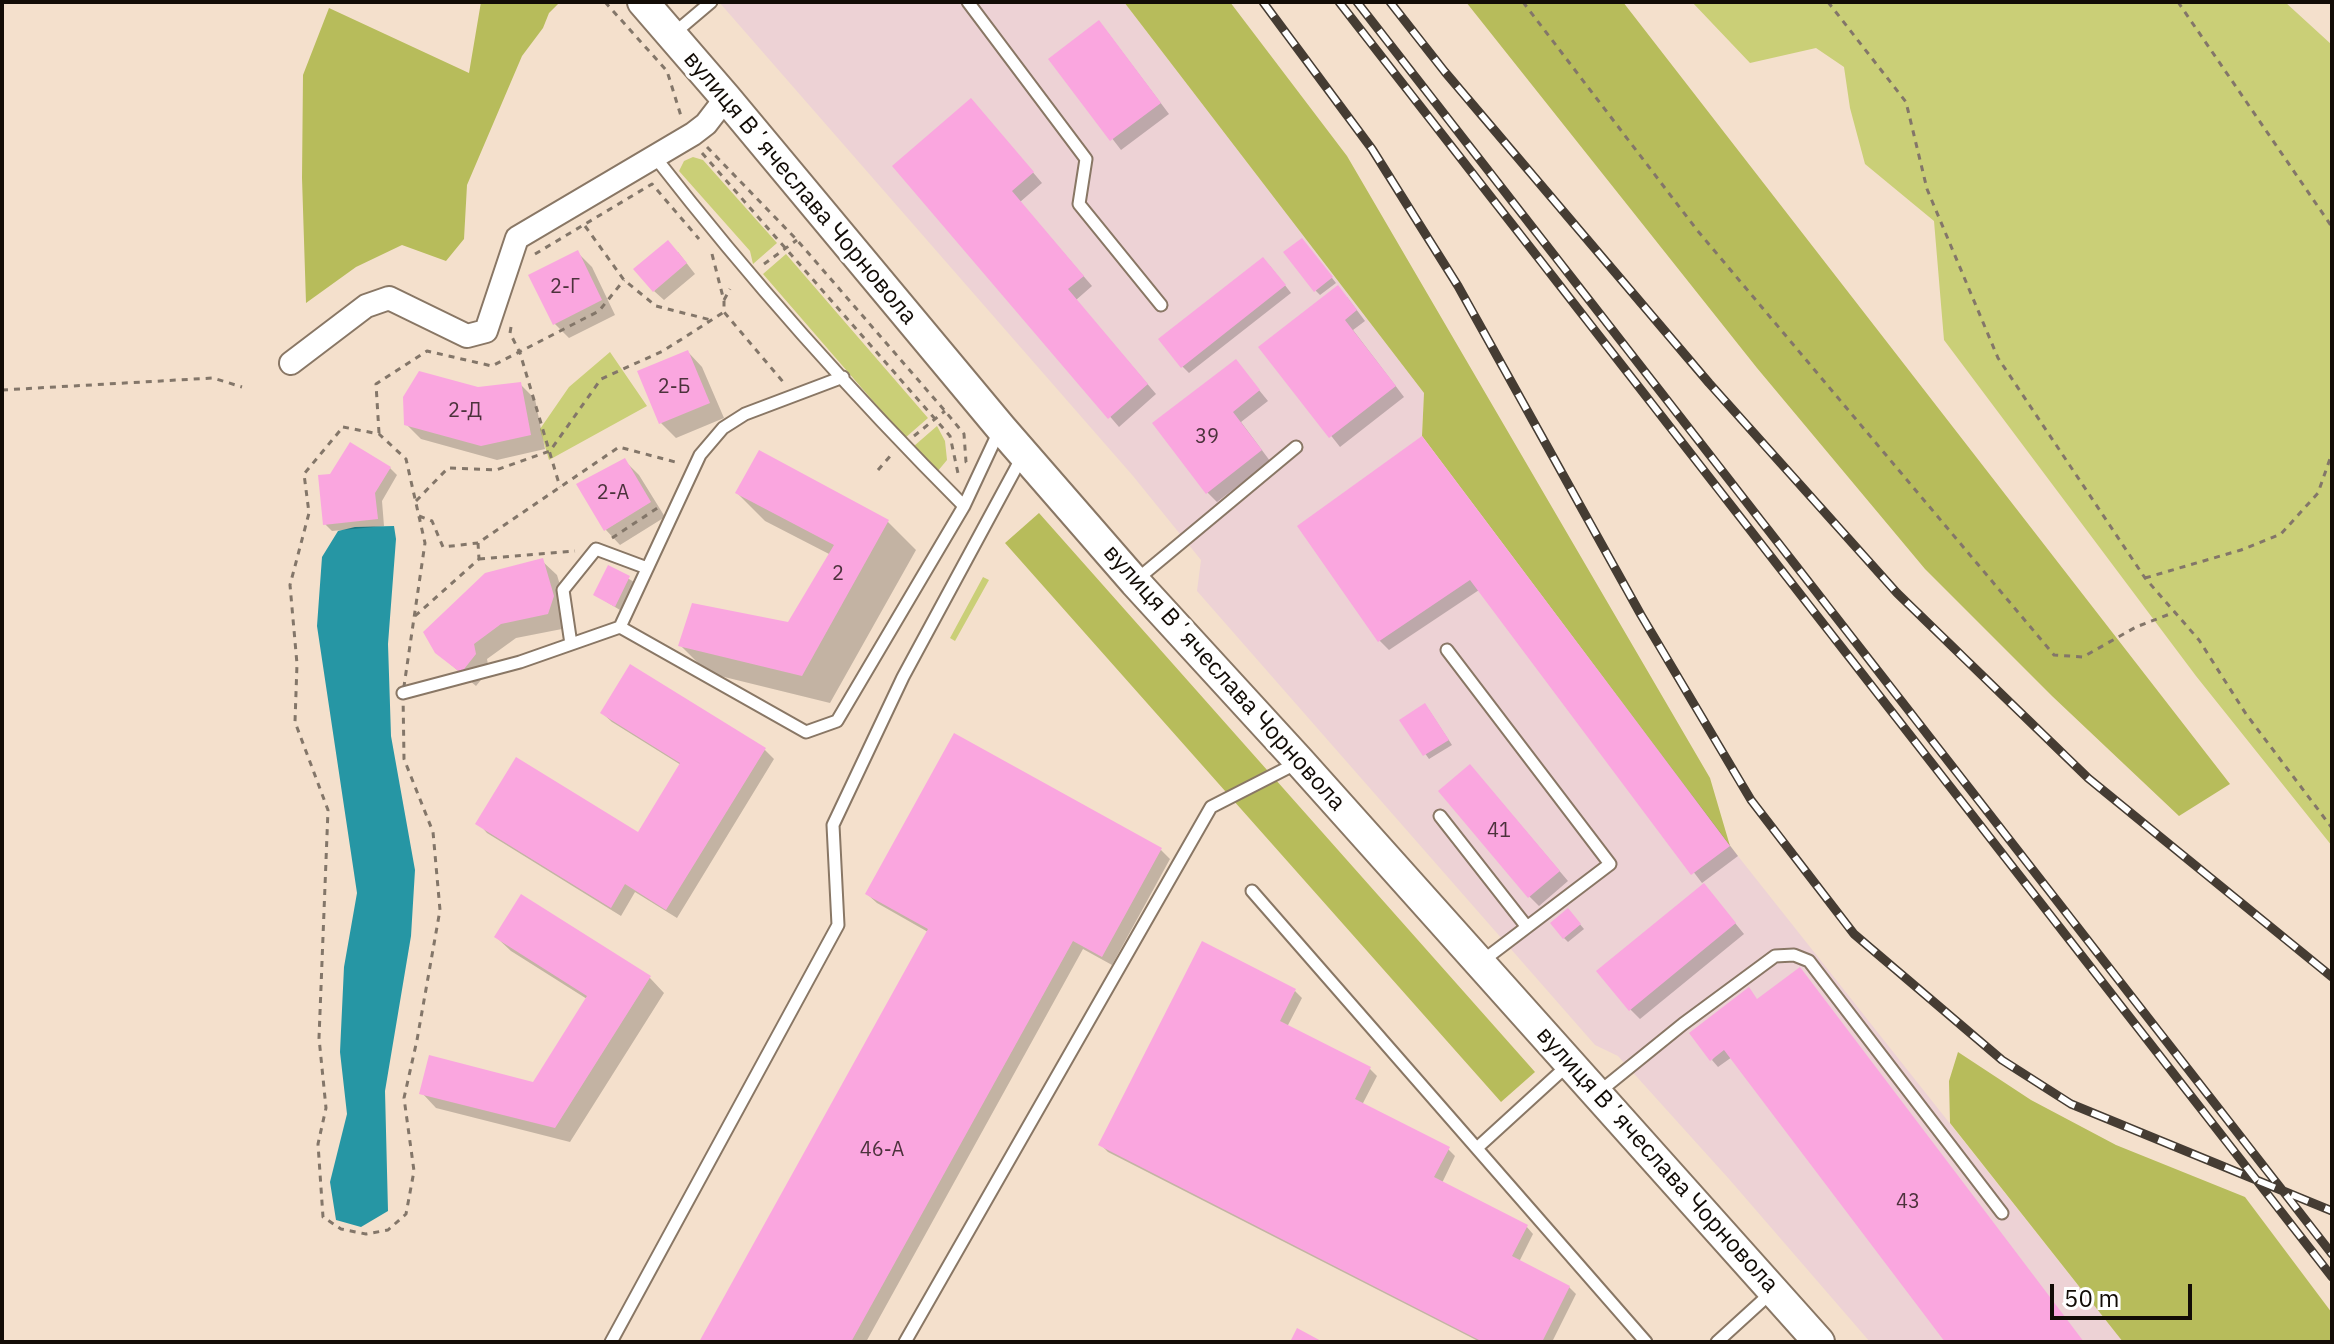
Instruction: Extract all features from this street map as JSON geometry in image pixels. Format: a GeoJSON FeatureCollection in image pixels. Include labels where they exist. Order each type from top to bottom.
{"type":"FeatureCollection","features":[{"type":"Feature","properties":{"kind":"main road","name":"вулиця Вʼячеслава Чорновола"},"geometry":{"type":"LineString","coordinates":[[643,2],[1001,428],[1135,582],[1819,1342]]}},
{"type":"Feature","properties":{"kind":"street"},"geometry":{"type":"LineString","coordinates":[[291,363],[366,306],[389,298],[467,336],[486,331],[517,238],[697,130],[726,98]]}},
{"type":"Feature","properties":{"kind":"lane"},"geometry":{"type":"LineString","coordinates":[[672,36],[711,2]]}},
{"type":"Feature","properties":{"kind":"lane"},"geometry":{"type":"LineString","coordinates":[[968,2],[1086,159],[1079,204],[1161,305]]}},
{"type":"Feature","properties":{"kind":"lane"},"geometry":{"type":"LineString","coordinates":[[655,157],[750,273],[903,445],[964,506]]}},
{"type":"Feature","properties":{"kind":"lane"},"geometry":{"type":"LineString","coordinates":[[403,693],[520,662],[620,627],[700,455],[723,428],[745,414],[843,377]]}},
{"type":"Feature","properties":{"kind":"lane"},"geometry":{"type":"LineString","coordinates":[[620,627],[806,732],[837,721],[964,506],[1001,428]]}},
{"type":"Feature","properties":{"kind":"lane"},"geometry":{"type":"LineString","coordinates":[[1135,582],[1296,447]]}},
{"type":"Feature","properties":{"kind":"lane"},"geometry":{"type":"LineString","coordinates":[[611,1342],[838,925],[833,825],[903,677],[1024,454]]}},
{"type":"Feature","properties":{"kind":"lane"},"geometry":{"type":"LineString","coordinates":[[571,644],[563,590],[596,549],[647,568]]}},
{"type":"Feature","properties":{"kind":"lane"},"geometry":{"type":"LineString","coordinates":[[1447,650],[1610,864],[1480,962]]}},
{"type":"Feature","properties":{"kind":"lane"},"geometry":{"type":"LineString","coordinates":[[905,1342],[1211,807],[1300,762]]}},
{"type":"Feature","properties":{"kind":"lane"},"geometry":{"type":"LineString","coordinates":[[1440,816],[1527,927]]}},
{"type":"Feature","properties":{"kind":"lane"},"geometry":{"type":"LineString","coordinates":[[1252,891],[1646,1342]]}},
{"type":"Feature","properties":{"kind":"lane"},"geometry":{"type":"LineString","coordinates":[[1597,1093],[1775,956],[1794,955],[1809,961],[2002,1213]]}},
{"type":"Feature","properties":{"kind":"lane"},"geometry":{"type":"LineString","coordinates":[[1477,1148],[1570,1063]]}},
{"type":"Feature","properties":{"kind":"lane"},"geometry":{"type":"LineString","coordinates":[[1717,1342],[1773,1290]]}},
{"type":"Feature","properties":{"kind":"path"},"geometry":{"type":"LineString","coordinates":[[605,2],[667,71],[697,130],[797,240],[964,434],[966,462],[979,475]]}},
{"type":"Feature","properties":{"kind":"path"},"geometry":{"type":"LineString","coordinates":[[1523,2],[1697,230],[2054,655],[2083,657],[2136,627],[2175,612]]}},
{"type":"Feature","properties":{"kind":"path"},"geometry":{"type":"LineString","coordinates":[[1828,2],[1906,102],[1927,189],[1998,358],[2145,578],[2199,640],[2246,714],[2332,828]]}},
{"type":"Feature","properties":{"kind":"path"},"geometry":{"type":"LineString","coordinates":[[2178,2],[2332,227]]}},
{"type":"Feature","properties":{"kind":"path"},"geometry":{"type":"LineString","coordinates":[[697,151],[704,154],[786,246],[950,436],[964,506]]}},
{"type":"Feature","properties":{"kind":"path"},"geometry":{"type":"LineString","coordinates":[[526,260],[652,184],[702,242]]}},
{"type":"Feature","properties":{"kind":"path"},"geometry":{"type":"LineString","coordinates":[[585,225],[624,280],[656,306],[711,320]]}},
{"type":"Feature","properties":{"kind":"path"},"geometry":{"type":"LineString","coordinates":[[764,264],[797,240]]}},
{"type":"Feature","properties":{"kind":"path"},"geometry":{"type":"LineString","coordinates":[[712,254],[724,312],[795,395]]}},
{"type":"Feature","properties":{"kind":"path"},"geometry":{"type":"LineString","coordinates":[[379,434],[376,384],[427,351],[492,366],[599,311],[624,280]]}},
{"type":"Feature","properties":{"kind":"path"},"geometry":{"type":"LineString","coordinates":[[724,301],[730,289]]}},
{"type":"Feature","properties":{"kind":"path"},"geometry":{"type":"LineString","coordinates":[[415,501],[448,468],[496,470],[550,451],[601,379],[663,351],[724,312]]}},
{"type":"Feature","properties":{"kind":"path"},"geometry":{"type":"LineString","coordinates":[[513,318],[510,333],[520,353],[560,487]]}},
{"type":"Feature","properties":{"kind":"path"},"geometry":{"type":"LineString","coordinates":[[2,390],[213,378],[242,387]]}},
{"type":"Feature","properties":{"kind":"path"},"geometry":{"type":"LineString","coordinates":[[906,441],[945,411]]}},
{"type":"Feature","properties":{"kind":"path"},"geometry":{"type":"LineString","coordinates":[[343,427],[379,434],[406,459],[425,543],[403,693],[404,759],[433,832],[440,910],[404,1098],[414,1171],[406,1214],[388,1230],[366,1234],[341,1229],[323,1217],[318,1144],[326,1108],[319,1038],[328,810],[295,722],[297,664],[290,585],[309,513],[304,474],[343,427]]}},
{"type":"Feature","properties":{"kind":"path"},"geometry":{"type":"LineString","coordinates":[[418,516],[432,521],[443,547],[478,543],[619,447],[695,467]]}},
{"type":"Feature","properties":{"kind":"path"},"geometry":{"type":"LineString","coordinates":[[2145,578],[2241,550],[2281,534],[2318,493],[2332,453]]}},
{"type":"Feature","properties":{"kind":"path"},"geometry":{"type":"LineString","coordinates":[[878,470],[891,455]]}},
{"type":"Feature","properties":{"kind":"path"},"geometry":{"type":"LineString","coordinates":[[415,616],[479,559],[478,543]]}},
{"type":"Feature","properties":{"kind":"shaded area"},"geometry":{"type":"Polygon","coordinates":[[[719,2],[1124,2],[1424,393],[1422,436],[1730,846],[2123,1342],[1870,1342],[1618,1056],[1595,1045],[1197,591],[1201,560],[1133,476],[719,2]]]}},
{"type":"Feature","properties":{"kind":"green space"},"geometry":{"type":"Polygon","coordinates":[[[481,2],[560,2],[549,13],[543,28],[522,56],[467,185],[464,239],[446,261],[402,245],[356,267],[306,303],[303,75],[329,8],[469,73],[481,2]]]}},
{"type":"Feature","properties":{"kind":"green space"},"geometry":{"type":"Polygon","coordinates":[[[1124,2],[1230,2],[1347,156],[1710,778],[1730,846],[1422,436],[1424,393],[1124,2]]]}},
{"type":"Feature","properties":{"kind":"green space"},"geometry":{"type":"Polygon","coordinates":[[[1466,2],[1623,2],[2230,784],[2179,816],[2052,696],[1925,569],[1757,368],[1466,2]]]}},
{"type":"Feature","properties":{"kind":"green space"},"geometry":{"type":"Polygon","coordinates":[[[1692,2],[2285,2],[2332,45],[2332,846],[2196,676],[1944,340],[1934,221],[1865,164],[1850,108],[1844,67],[1816,48],[1750,63],[1692,2]]]}},
{"type":"Feature","properties":{"kind":"green space"},"geometry":{"type":"Polygon","coordinates":[[[693,157],[703,160],[777,243],[753,264],[750,251],[679,171],[684,161],[693,157]]]}},
{"type":"Feature","properties":{"kind":"green space"},"geometry":{"type":"Polygon","coordinates":[[[786,254],[928,418],[905,438],[763,274],[786,254]]]}},
{"type":"Feature","properties":{"kind":"green space"},"geometry":{"type":"Polygon","coordinates":[[[610,352],[647,406],[549,460],[540,429],[569,387],[610,352]]]}},
{"type":"Feature","properties":{"kind":"green space"},"geometry":{"type":"Polygon","coordinates":[[[937,426],[945,441],[947,460],[937,472],[914,446],[937,426]]]}},
{"type":"Feature","properties":{"kind":"green space"},"geometry":{"type":"Polygon","coordinates":[[[1039,513],[1535,1072],[1501,1102],[1005,543],[1039,513]]]}},
{"type":"Feature","properties":{"kind":"green space"},"geometry":{"type":"Polygon","coordinates":[[[983,577],[989,580],[955,641],[950,638],[983,577]]]}},
{"type":"Feature","properties":{"kind":"green space"},"geometry":{"type":"Polygon","coordinates":[[[1958,1052],[2031,1100],[2116,1145],[2245,1197],[2332,1313],[2332,1342],[2123,1342],[1950,1123],[1949,1081],[1958,1052]]]}},
{"type":"Feature","properties":{"kind":"water"},"geometry":{"type":"Polygon","coordinates":[[[394,526],[396,539],[388,644],[391,736],[415,870],[411,936],[385,1091],[388,1211],[361,1227],[336,1220],[330,1182],[347,1114],[340,1052],[344,967],[357,893],[317,626],[322,557],[338,531],[355,527],[394,526]]]}},
{"type":"Feature","properties":{"kind":"building"},"geometry":{"type":"Polygon","coordinates":[[[1099,20],[1161,103],[1110,141],[1048,59],[1099,20]]]}},
{"type":"Feature","properties":{"kind":"building"},"geometry":{"type":"Polygon","coordinates":[[[971,98],[1034,172],[1012,191],[1084,276],[1068,289],[1148,384],[1108,419],[892,166],[971,98]]]}},
{"type":"Feature","properties":{"kind":"building"},"geometry":{"type":"Polygon","coordinates":[[[1302,238],[1333,277],[1314,292],[1283,252],[1302,238]]]}},
{"type":"Feature","properties":{"kind":"building"},"geometry":{"type":"Polygon","coordinates":[[[668,240],[687,263],[653,292],[633,269],[668,240]]]}},
{"type":"Feature","properties":{"kind":"building"},"geometry":{"type":"Polygon","coordinates":[[[578,250],[602,300],[553,325],[528,275],[578,250]]]}},
{"type":"Feature","properties":{"kind":"building"},"geometry":{"type":"Polygon","coordinates":[[[1263,257],[1286,285],[1181,368],[1158,339],[1263,257]]]}},
{"type":"Feature","properties":{"kind":"building"},"geometry":{"type":"Polygon","coordinates":[[[1338,285],[1357,310],[1345,320],[1396,386],[1329,438],[1258,347],[1338,285]]]}},
{"type":"Feature","properties":{"kind":"building"},"geometry":{"type":"Polygon","coordinates":[[[688,350],[710,403],[659,424],[637,371],[688,350]]]}},
{"type":"Feature","properties":{"kind":"building"},"geometry":{"type":"Polygon","coordinates":[[[1236,359],[1260,390],[1233,412],[1262,450],[1206,494],[1152,423],[1236,359]]]}},
{"type":"Feature","properties":{"kind":"building"},"geometry":{"type":"Polygon","coordinates":[[[419,371],[478,387],[521,382],[531,435],[481,446],[404,425],[403,397],[419,371]]]}},
{"type":"Feature","properties":{"kind":"building"},"geometry":{"type":"Polygon","coordinates":[[[1422,436],[1730,846],[1691,875],[1470,580],[1378,642],[1297,526],[1422,436]]]}},
{"type":"Feature","properties":{"kind":"building"},"geometry":{"type":"Polygon","coordinates":[[[350,442],[391,467],[375,493],[378,519],[323,525],[318,475],[330,474],[350,442]]]}},
{"type":"Feature","properties":{"kind":"building"},"geometry":{"type":"Polygon","coordinates":[[[759,450],[889,520],[802,676],[678,646],[692,603],[788,622],[834,545],[735,493],[759,450]]]}},
{"type":"Feature","properties":{"kind":"building"},"geometry":{"type":"Polygon","coordinates":[[[625,458],[651,502],[604,531],[576,484],[625,458]]]}},
{"type":"Feature","properties":{"kind":"building"},"geometry":{"type":"Polygon","coordinates":[[[543,558],[554,596],[548,614],[501,624],[474,644],[476,654],[461,673],[435,653],[423,632],[485,573],[543,558]]]}},
{"type":"Feature","properties":{"kind":"building"},"geometry":{"type":"Polygon","coordinates":[[[608,565],[630,576],[615,607],[593,595],[608,565]]]}},
{"type":"Feature","properties":{"kind":"building"},"geometry":{"type":"Polygon","coordinates":[[[630,664],[766,748],[666,910],[625,884],[611,908],[475,824],[516,757],[638,832],[680,763],[600,713],[630,664]]]}},
{"type":"Feature","properties":{"kind":"building"},"geometry":{"type":"Polygon","coordinates":[[[1425,703],[1449,740],[1423,756],[1399,720],[1425,703]]]}},
{"type":"Feature","properties":{"kind":"building"},"geometry":{"type":"Polygon","coordinates":[[[954,733],[1162,848],[1102,957],[1073,941],[851,1342],[699,1342],[928,929],[865,894],[954,733]]]}},
{"type":"Feature","properties":{"kind":"building"},"geometry":{"type":"Polygon","coordinates":[[[1470,764],[1560,871],[1528,898],[1438,791],[1470,764]]]}},
{"type":"Feature","properties":{"kind":"building"},"geometry":{"type":"Polygon","coordinates":[[[1704,883],[1736,923],[1629,1011],[1596,971],[1704,883]]]}},
{"type":"Feature","properties":{"kind":"building"},"geometry":{"type":"Polygon","coordinates":[[[521,894],[651,976],[555,1128],[419,1094],[429,1055],[533,1082],[587,996],[494,937],[521,894]]]}},
{"type":"Feature","properties":{"kind":"building"},"geometry":{"type":"Polygon","coordinates":[[[1568,908],[1581,924],[1563,939],[1550,923],[1568,908]]]}},
{"type":"Feature","properties":{"kind":"building"},"geometry":{"type":"Polygon","coordinates":[[[1202,941],[1296,989],[1280,1021],[1371,1067],[1355,1099],[1450,1147],[1434,1177],[1528,1225],[1512,1256],[1570,1286],[1542,1342],[1483,1342],[1098,1145],[1202,941]]]}},
{"type":"Feature","properties":{"kind":"building"},"geometry":{"type":"Polygon","coordinates":[[[1800,967],[2084,1342],[1945,1342],[1724,1050],[1710,1061],[1689,1033],[1749,987],[1757,999],[1800,967]]]}},
{"type":"Feature","properties":{"kind":"building"},"geometry":{"type":"Polygon","coordinates":[[[1297,1328],[1323,1342],[1290,1342],[1297,1328]]]}},
{"type":"Feature","properties":{"kind":"railway"},"geometry":{"type":"LineString","coordinates":[[1263,2],[1372,149],[1458,286],[1641,615],[1751,800],[1854,934],[2002,1060],[2071,1104],[2332,1211]]}},
{"type":"Feature","properties":{"kind":"railway"},"geometry":{"type":"LineString","coordinates":[[1339,2],[2332,1277]]}},
{"type":"Feature","properties":{"kind":"railway"},"geometry":{"type":"LineString","coordinates":[[1357,2],[2332,1254]]}},
{"type":"Feature","properties":{"kind":"railway"},"geometry":{"type":"LineString","coordinates":[[1390,2],[1445,72],[1709,383],[1897,593],[2088,778],[2332,977]]}}]}
